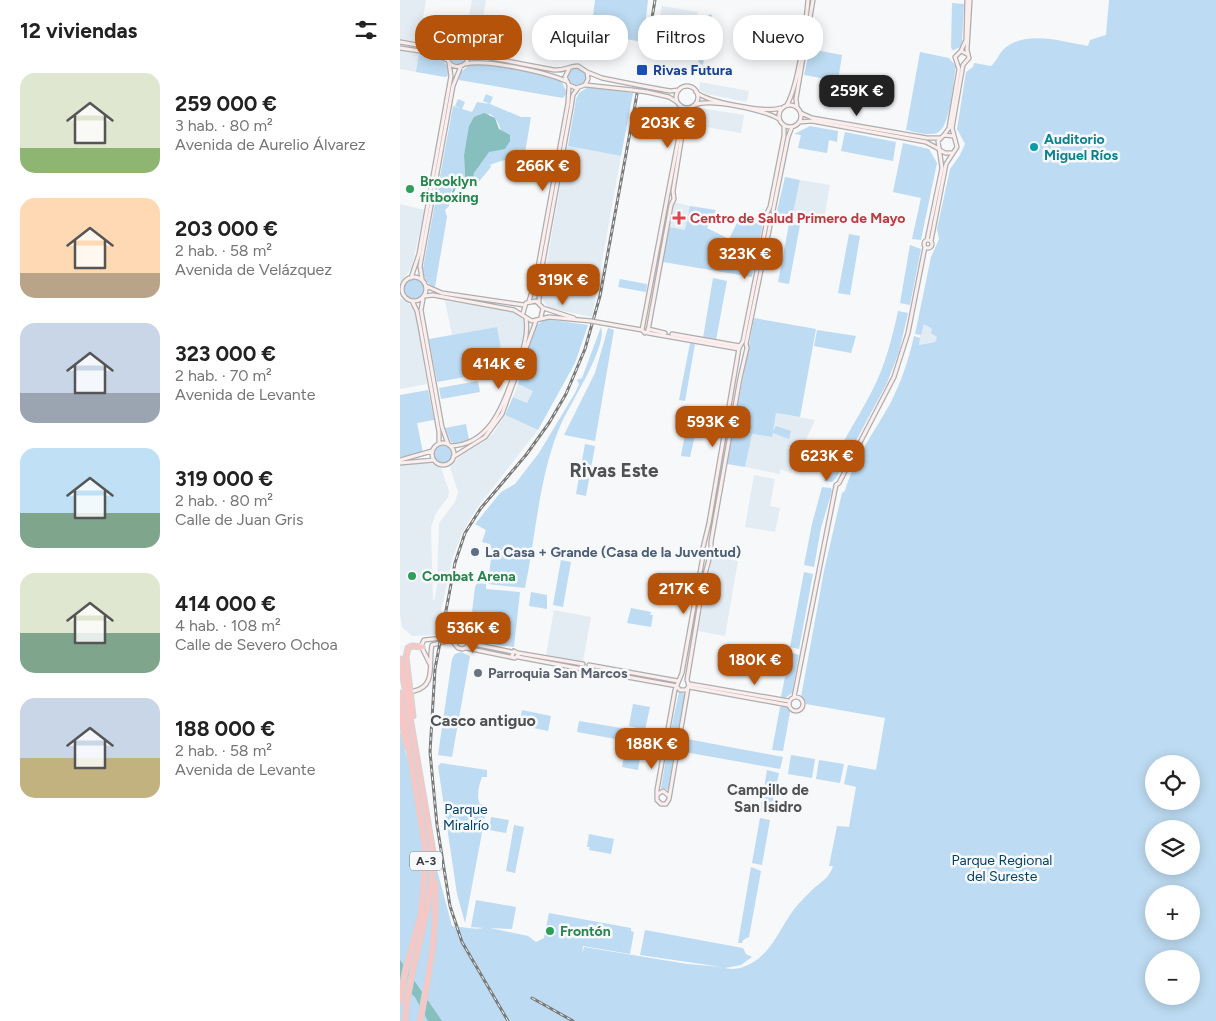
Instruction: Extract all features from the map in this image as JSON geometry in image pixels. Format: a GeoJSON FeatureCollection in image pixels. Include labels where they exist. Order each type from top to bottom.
{"type":"FeatureCollection","features":[{"type":"Feature","properties":{"kind":"highway"},"geometry":{"type":"LineString","coordinates":[[413,730],[411,686],[406,657],[412,646],[423,648]]}},
{"type":"Feature","properties":{"kind":"highway","name":"A-3"},"geometry":{"type":"LineString","coordinates":[[400,659],[432,834],[434,869],[428,915],[411,975],[405,1020]]}},
{"type":"Feature","properties":{"kind":"highway","name":"A-3"},"geometry":{"type":"LineString","coordinates":[[400,693],[426,853],[424,892],[400,1002]]}},
{"type":"Feature","properties":{"kind":"highway"},"geometry":{"type":"LineString","coordinates":[[400,713],[415,782]]}},
{"type":"Feature","properties":{"kind":"highway"},"geometry":{"type":"LineString","coordinates":[[420,1021],[431,965],[436,916],[434,869]]}},
{"type":"Feature","properties":{"kind":"street"},"geometry":{"type":"LineString","coordinates":[[499,60],[554,70],[578,66],[602,78],[670,91],[690,87],[709,99],[769,110],[781,108],[787,104],[791,97],[808,0]]}},
{"type":"Feature","properties":{"kind":"street"},"geometry":{"type":"LineString","coordinates":[[813,0],[796,99],[797,107],[801,113],[812,118],[927,138],[940,138],[944,135],[950,120],[958,73],[956,55],[961,51],[966,40],[968,0]]}},
{"type":"Feature","properties":{"kind":"street"},"geometry":{"type":"LineString","coordinates":[[929,241],[944,169],[958,144],[954,136],[953,121],[963,65],[969,60],[967,54],[968,0]]}},
{"type":"Feature","properties":{"kind":"street"},"geometry":{"type":"LineString","coordinates":[[400,42],[415,45]]}},
{"type":"Feature","properties":{"kind":"street"},"geometry":{"type":"LineString","coordinates":[[400,48],[433,54],[456,67],[490,64],[553,76],[578,88]]}},
{"type":"Feature","properties":{"kind":"street"},"geometry":{"type":"LineString","coordinates":[[961,51],[967,54]]}},
{"type":"Feature","properties":{"kind":"street"},"geometry":{"type":"LineString","coordinates":[[467,60],[453,86],[420,266],[422,280],[426,286],[442,292],[502,303],[524,304],[529,300],[541,252],[568,103],[569,85]]}},
{"type":"Feature","properties":{"kind":"street"},"geometry":{"type":"LineString","coordinates":[[400,461],[424,455],[433,451],[439,444],[439,432],[417,311],[412,301],[402,295],[401,287],[411,278],[416,266],[451,76],[449,62]]}},
{"type":"Feature","properties":{"kind":"street"},"geometry":{"type":"LineString","coordinates":[[957,63],[963,65]]}},
{"type":"Feature","properties":{"kind":"street"},"geometry":{"type":"LineString","coordinates":[[566,81],[566,74],[569,69]]}},
{"type":"Feature","properties":{"kind":"street"},"geometry":{"type":"LineString","coordinates":[[585,85],[588,79],[587,72]]}},
{"type":"Feature","properties":{"kind":"street"},"geometry":{"type":"LineString","coordinates":[[577,319],[543,308],[539,302],[539,284],[568,120],[573,95],[578,88],[585,85],[607,85],[647,92],[669,97],[685,108],[708,102],[768,113],[779,119],[784,125],[792,127]]}},
{"type":"Feature","properties":{"kind":"street"},"geometry":{"type":"LineString","coordinates":[[669,201],[674,199],[671,195],[682,120],[676,96],[680,90]]}},
{"type":"Feature","properties":{"kind":"street"},"geometry":{"type":"LineString","coordinates":[[646,330],[685,116],[698,99],[696,92]]}},
{"type":"Feature","properties":{"kind":"street"},"geometry":{"type":"LineString","coordinates":[[787,104],[797,107]]}},
{"type":"Feature","properties":{"kind":"street"},"geometry":{"type":"LineString","coordinates":[[779,119],[781,108]]}},
{"type":"Feature","properties":{"kind":"street"},"geometry":{"type":"LineString","coordinates":[[799,122],[801,113]]}},
{"type":"Feature","properties":{"kind":"street"},"geometry":{"type":"LineString","coordinates":[[784,125],[784,136],[768,212],[769,219],[710,549],[711,554],[708,556],[687,680],[689,686],[680,742],[668,802],[661,804],[657,800],[667,739],[703,556],[702,552],[740,347],[769,219],[773,213],[788,137],[792,127],[799,122],[812,121],[926,142],[945,154],[952,153]]}},
{"type":"Feature","properties":{"kind":"street"},"geometry":{"type":"LineString","coordinates":[[944,135],[954,136]]}},
{"type":"Feature","properties":{"kind":"street"},"geometry":{"type":"LineString","coordinates":[[925,247],[931,247],[929,241],[942,168],[939,149],[940,138]]}},
{"type":"Feature","properties":{"kind":"street"},"geometry":{"type":"LineString","coordinates":[[768,212],[773,213]]}},
{"type":"Feature","properties":{"kind":"street"},"geometry":{"type":"LineString","coordinates":[[789,703],[794,697],[836,485],[839,483],[894,377],[908,333],[925,247],[924,243],[929,241]]}},
{"type":"Feature","properties":{"kind":"street"},"geometry":{"type":"LineString","coordinates":[[411,278],[422,280]]}},
{"type":"Feature","properties":{"kind":"street"},"geometry":{"type":"LineString","coordinates":[[426,286],[421,310],[442,427],[453,457]]}},
{"type":"Feature","properties":{"kind":"street"},"geometry":{"type":"LineString","coordinates":[[412,301],[433,295],[485,304],[523,314],[526,318],[527,329],[524,347],[499,412],[488,428],[476,439],[461,445],[439,444]]}},
{"type":"Feature","properties":{"kind":"street"},"geometry":{"type":"LineString","coordinates":[[529,300],[539,302]]}},
{"type":"Feature","properties":{"kind":"street"},"geometry":{"type":"LineString","coordinates":[[523,314],[524,304]]}},
{"type":"Feature","properties":{"kind":"street"},"geometry":{"type":"LineString","coordinates":[[400,461],[434,460],[438,463],[446,464],[453,457],[482,439],[502,414],[536,321],[540,318],[543,308]]}},
{"type":"Feature","properties":{"kind":"street"},"geometry":{"type":"LineString","coordinates":[[526,318],[536,321]]}},
{"type":"Feature","properties":{"kind":"street"},"geometry":{"type":"LineString","coordinates":[[540,318],[577,319],[740,347],[746,346]]}},
{"type":"Feature","properties":{"kind":"street"},"geometry":{"type":"LineString","coordinates":[[740,347],[745,352]]}},
{"type":"Feature","properties":{"kind":"street"},"geometry":{"type":"LineString","coordinates":[[433,451],[434,460]]}},
{"type":"Feature","properties":{"kind":"street"},"geometry":{"type":"LineString","coordinates":[[704,548],[710,549]]}},
{"type":"Feature","properties":{"kind":"street"},"geometry":{"type":"LineString","coordinates":[[703,556],[708,556]]}},
{"type":"Feature","properties":{"kind":"street"},"geometry":{"type":"LineString","coordinates":[[456,643],[460,637]]}},
{"type":"Feature","properties":{"kind":"street"},"geometry":{"type":"LineString","coordinates":[[430,664],[422,641],[460,637],[466,638],[469,643],[513,652],[518,655]]}},
{"type":"Feature","properties":{"kind":"street"},"geometry":{"type":"LineString","coordinates":[[414,691],[422,689],[428,682],[432,646],[429,640]]}},
{"type":"Feature","properties":{"kind":"street"},"geometry":{"type":"LineString","coordinates":[[423,648],[445,640],[456,643],[459,648],[512,656],[518,655],[582,667],[687,680]]}},
{"type":"Feature","properties":{"kind":"street"},"geometry":{"type":"LineString","coordinates":[[466,648],[469,643]]}},
{"type":"Feature","properties":{"kind":"street"},"geometry":{"type":"LineString","coordinates":[[512,656],[513,652]]}},
{"type":"Feature","properties":{"kind":"street"},"geometry":{"type":"LineString","coordinates":[[582,667],[677,686],[683,691],[689,686],[789,703],[794,711],[801,708],[801,700],[794,697]]}},
{"type":"Feature","properties":{"kind":"street"},"geometry":{"type":"LineString","coordinates":[[667,739],[673,736],[680,742]]}},
{"type":"Feature","properties":{"kind":"street"},"geometry":{"type":"LineString","coordinates":[[666,745],[672,750],[679,747]]}},
{"type":"Feature","properties":{"kind":"street"},"geometry":{"type":"LineString","coordinates":[[658,794],[663,791],[669,796]]}},
{"type":"Feature","properties":{"kind":"shaded area"},"geometry":{"type":"Polygon","coordinates":[[[400,0],[426,0],[424,15],[415,15],[415,41],[400,39],[400,0]]]}},
{"type":"Feature","properties":{"kind":"shaded area"},"geometry":{"type":"Polygon","coordinates":[[[472,0],[486,0],[483,15],[469,15],[472,0]]]}},
{"type":"Feature","properties":{"kind":"shaded area"},"geometry":{"type":"Polygon","coordinates":[[[662,6],[698,12],[698,15],[660,15],[662,6]]]}},
{"type":"Feature","properties":{"kind":"shaded area"},"geometry":{"type":"Polygon","coordinates":[[[400,50],[415,52],[415,60],[418,60],[416,72],[400,69],[400,50]]]}},
{"type":"Feature","properties":{"kind":"shaded area"},"geometry":{"type":"Polygon","coordinates":[[[700,82],[749,91],[747,102],[706,94],[699,90],[700,82]]]}},
{"type":"Feature","properties":{"kind":"shaded area"},"geometry":{"type":"Polygon","coordinates":[[[700,108],[744,115],[741,133],[688,124],[690,114],[700,108]]]}},
{"type":"Feature","properties":{"kind":"shaded area"},"geometry":{"type":"Polygon","coordinates":[[[484,113],[495,118],[499,129],[510,135],[510,141],[505,149],[489,152],[474,173],[472,185],[466,190],[456,188],[451,198],[453,198],[449,201],[454,186],[465,177],[464,155],[469,126],[474,117],[484,113]]]}},
{"type":"Feature","properties":{"kind":"shaded area"},"geometry":{"type":"Polygon","coordinates":[[[567,146],[621,156],[592,317],[548,308],[541,297],[567,146]]]}},
{"type":"Feature","properties":{"kind":"shaded area"},"geometry":{"type":"Polygon","coordinates":[[[800,180],[830,185],[823,224],[792,218],[800,180]]]}},
{"type":"Feature","properties":{"kind":"shaded area","name":"Centro de Salud Primero de Mayo"},"geometry":{"type":"Polygon","coordinates":[[[674,202],[690,206],[685,230],[669,227],[674,202]]]}},
{"type":"Feature","properties":{"kind":"shaded area"},"geometry":{"type":"Polygon","coordinates":[[[400,204],[425,210],[411,269],[400,283],[400,204]]]}},
{"type":"Feature","properties":{"kind":"shaded area"},"geometry":{"type":"Polygon","coordinates":[[[400,298],[413,307],[418,326],[427,384],[400,389],[400,298]]]}},
{"type":"Feature","properties":{"kind":"shaded area"},"geometry":{"type":"Polygon","coordinates":[[[445,301],[501,309],[520,315],[525,323],[523,339],[512,369],[505,370],[497,327],[452,335],[445,301]]]}},
{"type":"Feature","properties":{"kind":"shaded area"},"geometry":{"type":"Polygon","coordinates":[[[923,323],[932,329],[937,337],[935,342],[918,345],[923,323]]]}},
{"type":"Feature","properties":{"kind":"shaded area"},"geometry":{"type":"Polygon","coordinates":[[[518,384],[534,391],[528,403],[513,397],[518,384]]]}},
{"type":"Feature","properties":{"kind":"shaded area"},"geometry":{"type":"Polygon","coordinates":[[[776,413],[815,420],[791,473],[780,469],[780,474],[745,467],[751,434],[772,437],[776,413]]]}},
{"type":"Feature","properties":{"kind":"shaded area"},"geometry":{"type":"Polygon","coordinates":[[[505,415],[538,430],[477,508],[462,533],[452,560],[436,635],[412,636],[402,627],[400,614],[400,465],[429,462],[441,468],[449,491],[448,497],[436,513],[431,527],[433,600],[435,599],[437,584],[439,523],[455,502],[458,492],[450,467],[458,457],[493,434],[505,415]]]}},
{"type":"Feature","properties":{"kind":"shaded area"},"geometry":{"type":"Polygon","coordinates":[[[754,475],[775,479],[770,506],[780,508],[775,532],[745,527],[754,475]]]}},
{"type":"Feature","properties":{"kind":"shaded area"},"geometry":{"type":"Polygon","coordinates":[[[712,556],[738,561],[725,636],[698,631],[712,556]]]}},
{"type":"Feature","properties":{"kind":"shaded area"},"geometry":{"type":"Polygon","coordinates":[[[554,610],[591,617],[583,661],[546,655],[554,610]]]}},
{"type":"Feature","properties":{"kind":"shaded area"},"geometry":{"type":"Polygon","coordinates":[[[400,960],[442,1021],[428,1021],[415,997],[400,984],[400,960]]]}},
{"type":"Feature","properties":{"kind":"green space"},"geometry":{"type":"Polygon","coordinates":[[[595,0],[648,0],[646,15],[638,15],[638,41],[628,39],[628,15],[593,15],[595,0]]]}},
{"type":"Feature","properties":{"kind":"green space","name":"Parque Regional del Sureste"},"geometry":{"type":"Polygon","coordinates":[[[1109,0],[1216,0],[1216,1021],[400,1021],[400,731],[452,926],[472,929],[484,928],[471,927],[476,900],[516,907],[512,929],[490,928],[528,936],[536,942],[544,938],[549,913],[631,928],[631,931],[634,932],[630,954],[583,946],[582,954],[584,947],[687,964],[722,967],[640,955],[645,930],[743,948],[746,954],[752,957],[741,965],[725,968],[738,968],[750,964],[763,955],[797,906],[832,870],[833,866],[829,866],[837,826],[849,827],[856,787],[844,784],[848,765],[876,770],[885,718],[806,704],[801,697],[824,571],[842,493],[845,491],[859,456],[895,394],[914,336],[920,338],[919,345],[935,342],[937,337],[931,333],[932,329],[924,324],[921,335],[915,334],[931,257],[939,239],[937,229],[950,169],[965,144],[957,129],[966,72],[973,67],[974,63],[991,66],[1005,48],[1024,40],[1035,38],[1057,40],[1088,46],[1090,40],[1106,35],[1109,0]]]}},
{"type":"Feature","properties":{"kind":"green space"},"geometry":{"type":"Polygon","coordinates":[[[952,3],[964,4],[962,42],[960,47],[950,52],[953,50],[951,48],[952,3]]]}},
{"type":"Feature","properties":{"kind":"green space"},"geometry":{"type":"Polygon","coordinates":[[[823,51],[842,55],[838,81],[804,75],[807,60],[823,60],[823,51]]]}},
{"type":"Feature","properties":{"kind":"green space"},"geometry":{"type":"Polygon","coordinates":[[[920,52],[949,58],[956,66],[951,103],[945,122],[942,129],[933,134],[906,130],[920,52]]]}},
{"type":"Feature","properties":{"kind":"green space"},"geometry":{"type":"Polygon","coordinates":[[[418,60],[441,60],[446,65],[448,76],[445,77],[416,72],[418,60]]]}},
{"type":"Feature","properties":{"kind":"green space"},"geometry":{"type":"Polygon","coordinates":[[[451,60],[465,60],[458,64],[451,60]]]}},
{"type":"Feature","properties":{"kind":"green space"},"geometry":{"type":"Polygon","coordinates":[[[699,60],[704,60],[703,65],[698,63],[699,60]]]}},
{"type":"Feature","properties":{"kind":"green space"},"geometry":{"type":"Polygon","coordinates":[[[488,65],[542,76],[562,82],[567,93],[563,98],[459,80],[459,74],[468,66],[488,65]]]}},
{"type":"Feature","properties":{"kind":"green space"},"geometry":{"type":"Polygon","coordinates":[[[573,68],[581,68],[586,73],[584,84],[573,86],[568,81],[568,73],[573,68]]]}},
{"type":"Feature","properties":{"kind":"green space"},"geometry":{"type":"Polygon","coordinates":[[[588,87],[633,93],[621,156],[568,146],[576,99],[579,93],[588,87]]]}},
{"type":"Feature","properties":{"kind":"green space"},"geometry":{"type":"Polygon","coordinates":[[[486,94],[493,97],[490,104],[483,101],[486,94]]]}},
{"type":"Feature","properties":{"kind":"green space"},"geometry":{"type":"Polygon","coordinates":[[[458,99],[465,102],[462,109],[472,112],[477,102],[490,104],[521,117],[531,117],[525,153],[553,159],[552,163],[547,163],[545,179],[538,177],[540,167],[534,163],[521,159],[503,160],[490,165],[491,167],[476,185],[472,185],[474,173],[489,151],[503,149],[501,130],[494,117],[490,114],[471,122],[464,155],[465,177],[452,189],[449,206],[445,210],[447,217],[435,287],[426,280],[423,268],[453,106],[460,108],[455,106],[458,99]]]}},
{"type":"Feature","properties":{"kind":"green space"},"geometry":{"type":"Polygon","coordinates":[[[810,126],[838,131],[837,142],[829,140],[827,153],[798,148],[801,135],[794,134],[810,126]]]}},
{"type":"Feature","properties":{"kind":"green space"},"geometry":{"type":"Polygon","coordinates":[[[845,132],[896,142],[893,161],[841,151],[845,132]]]}},
{"type":"Feature","properties":{"kind":"green space"},"geometry":{"type":"Polygon","coordinates":[[[903,143],[929,149],[937,163],[921,240],[912,239],[921,198],[893,192],[903,143]]]}},
{"type":"Feature","properties":{"kind":"green space"},"geometry":{"type":"Polygon","coordinates":[[[785,177],[800,180],[792,218],[776,215],[785,177]]]}},
{"type":"Feature","properties":{"kind":"green space"},"geometry":{"type":"Polygon","coordinates":[[[690,206],[716,210],[707,228],[729,239],[741,215],[764,219],[752,277],[663,262],[669,227],[685,230],[690,206]]]}},
{"type":"Feature","properties":{"kind":"green space"},"geometry":{"type":"Polygon","coordinates":[[[789,224],[800,225],[789,284],[778,282],[789,224]]]}},
{"type":"Feature","properties":{"kind":"green space"},"geometry":{"type":"Polygon","coordinates":[[[849,234],[860,236],[850,295],[838,293],[849,234]]]}},
{"type":"Feature","properties":{"kind":"green space"},"geometry":{"type":"Polygon","coordinates":[[[910,245],[921,249],[910,305],[900,303],[910,245]]]}},
{"type":"Feature","properties":{"kind":"green space"},"geometry":{"type":"Polygon","coordinates":[[[713,278],[727,281],[716,340],[703,338],[713,278]]]}},
{"type":"Feature","properties":{"kind":"green space"},"geometry":{"type":"Polygon","coordinates":[[[414,279],[421,282],[424,289],[421,296],[414,299],[407,296],[404,289],[407,282],[414,279]]]}},
{"type":"Feature","properties":{"kind":"green space"},"geometry":{"type":"Polygon","coordinates":[[[620,279],[647,284],[646,292],[618,287],[620,279]]]}},
{"type":"Feature","properties":{"kind":"green space"},"geometry":{"type":"Polygon","coordinates":[[[898,311],[908,313],[899,352],[887,383],[836,478],[832,482],[824,481],[877,382],[888,352],[898,311]]]}},
{"type":"Feature","properties":{"kind":"green space"},"geometry":{"type":"Polygon","coordinates":[[[754,318],[816,329],[800,417],[776,413],[773,432],[776,426],[791,431],[789,439],[773,433],[772,437],[752,434],[745,467],[727,464],[754,318]]]}},
{"type":"Feature","properties":{"kind":"green space"},"geometry":{"type":"Polygon","coordinates":[[[545,319],[588,325],[575,363],[538,430],[505,415],[513,397],[527,403],[533,391],[518,384],[536,326],[545,319]]]}},
{"type":"Feature","properties":{"kind":"green space"},"geometry":{"type":"Polygon","coordinates":[[[497,327],[505,370],[437,382],[429,339],[497,327]]]}},
{"type":"Feature","properties":{"kind":"green space"},"geometry":{"type":"Polygon","coordinates":[[[601,327],[602,336],[594,361],[561,424],[548,463],[525,588],[488,584],[492,550],[490,544],[482,542],[486,530],[475,524],[501,492],[515,484],[539,453],[575,393],[579,384],[577,380],[582,378],[601,327]]]}},
{"type":"Feature","properties":{"kind":"green space"},"geometry":{"type":"Polygon","coordinates":[[[608,328],[614,330],[595,441],[564,435],[595,373],[608,328]]]}},
{"type":"Feature","properties":{"kind":"green space"},"geometry":{"type":"Polygon","coordinates":[[[817,330],[856,336],[851,353],[814,346],[817,330]]]}},
{"type":"Feature","properties":{"kind":"green space"},"geometry":{"type":"Polygon","coordinates":[[[690,343],[695,344],[685,401],[679,400],[690,343]]]}},
{"type":"Feature","properties":{"kind":"green space"},"geometry":{"type":"Polygon","coordinates":[[[478,381],[480,392],[441,399],[439,388],[478,381]]]}},
{"type":"Feature","properties":{"kind":"green space"},"geometry":{"type":"Polygon","coordinates":[[[428,390],[434,420],[417,423],[423,453],[400,457],[400,395],[428,390]]]}},
{"type":"Feature","properties":{"kind":"green space"},"geometry":{"type":"Polygon","coordinates":[[[690,407],[701,409],[690,457],[681,456],[690,407]]]}},
{"type":"Feature","properties":{"kind":"green space"},"geometry":{"type":"Polygon","coordinates":[[[466,424],[469,440],[456,444],[451,442],[445,428],[466,424]]]}},
{"type":"Feature","properties":{"kind":"green space"},"geometry":{"type":"Polygon","coordinates":[[[585,444],[595,446],[586,496],[576,494],[585,444]]]}},
{"type":"Feature","properties":{"kind":"green space"},"geometry":{"type":"Polygon","coordinates":[[[443,445],[449,448],[452,454],[449,460],[443,463],[437,460],[434,454],[437,448],[443,445]]]}},
{"type":"Feature","properties":{"kind":"green space"},"geometry":{"type":"Polygon","coordinates":[[[822,487],[831,488],[832,491],[821,528],[814,567],[804,565],[822,487]]]}},
{"type":"Feature","properties":{"kind":"green space"},"geometry":{"type":"Polygon","coordinates":[[[561,560],[571,562],[563,607],[553,605],[561,560]]]}},
{"type":"Feature","properties":{"kind":"green space"},"geometry":{"type":"Polygon","coordinates":[[[804,572],[813,574],[799,649],[790,647],[804,572]]]}},
{"type":"Feature","properties":{"kind":"green space"},"geometry":{"type":"Polygon","coordinates":[[[477,583],[486,584],[486,589],[520,592],[514,647],[475,642],[470,629],[477,583]]]}},
{"type":"Feature","properties":{"kind":"green space"},"geometry":{"type":"Polygon","coordinates":[[[531,592],[547,595],[547,609],[529,606],[531,592]]]}},
{"type":"Feature","properties":{"kind":"green space"},"geometry":{"type":"Polygon","coordinates":[[[631,608],[651,612],[650,615],[653,615],[651,627],[627,623],[631,608]]]}},
{"type":"Feature","properties":{"kind":"green space"},"geometry":{"type":"Polygon","coordinates":[[[461,652],[470,656],[452,757],[438,755],[452,659],[455,654],[461,652]]]}},
{"type":"Feature","properties":{"kind":"green space"},"geometry":{"type":"Polygon","coordinates":[[[790,652],[799,655],[792,693],[785,698],[781,697],[790,652]]]}},
{"type":"Feature","properties":{"kind":"green space"},"geometry":{"type":"Polygon","coordinates":[[[679,692],[685,694],[677,736],[670,734],[679,692]]]}},
{"type":"Feature","properties":{"kind":"green space"},"geometry":{"type":"Polygon","coordinates":[[[633,704],[650,707],[645,730],[629,726],[633,704]]]}},
{"type":"Feature","properties":{"kind":"green space"},"geometry":{"type":"Polygon","coordinates":[[[786,706],[790,712],[783,751],[772,750],[780,707],[786,706]]]}},
{"type":"Feature","properties":{"kind":"green space"},"geometry":{"type":"Polygon","coordinates":[[[522,710],[551,716],[548,731],[519,725],[522,710]]]}},
{"type":"Feature","properties":{"kind":"green space"},"geometry":{"type":"Polygon","coordinates":[[[579,721],[633,730],[637,733],[637,738],[632,742],[577,732],[579,721]]]}},
{"type":"Feature","properties":{"kind":"green space"},"geometry":{"type":"Polygon","coordinates":[[[682,738],[783,757],[780,769],[679,751],[682,738]]]}},
{"type":"Feature","properties":{"kind":"green space"},"geometry":{"type":"Polygon","coordinates":[[[626,745],[642,748],[638,770],[622,767],[626,745]]]}},
{"type":"Feature","properties":{"kind":"green space"},"geometry":{"type":"Polygon","coordinates":[[[667,752],[674,754],[668,790],[661,788],[667,752]]]}},
{"type":"Feature","properties":{"kind":"green space"},"geometry":{"type":"Polygon","coordinates":[[[791,755],[815,759],[812,778],[788,774],[791,755]]]}},
{"type":"Feature","properties":{"kind":"green space"},"geometry":{"type":"Polygon","coordinates":[[[819,760],[844,764],[840,783],[816,779],[819,760]]]}},
{"type":"Feature","properties":{"kind":"green space","name":"Parque Miralrío"},"geometry":{"type":"Polygon","coordinates":[[[441,763],[487,770],[487,777],[482,777],[478,790],[480,804],[487,806],[465,923],[457,894],[438,766],[441,763]]]}},
{"type":"Feature","properties":{"kind":"green space"},"geometry":{"type":"Polygon","coordinates":[[[767,770],[779,773],[770,813],[760,812],[767,770]]]}},
{"type":"Feature","properties":{"kind":"green space"},"geometry":{"type":"Polygon","coordinates":[[[491,817],[509,820],[506,833],[489,830],[491,817]]]}},
{"type":"Feature","properties":{"kind":"green space"},"geometry":{"type":"Polygon","coordinates":[[[760,818],[770,820],[762,865],[752,863],[760,818]]]}},
{"type":"Feature","properties":{"kind":"green space"},"geometry":{"type":"Polygon","coordinates":[[[514,825],[524,827],[515,873],[506,871],[514,825]]]}},
{"type":"Feature","properties":{"kind":"green space"},"geometry":{"type":"Polygon","coordinates":[[[589,834],[614,839],[611,854],[589,850],[590,847],[587,847],[589,834]]]}},
{"type":"Feature","properties":{"kind":"green space"},"geometry":{"type":"Polygon","coordinates":[[[751,867],[761,871],[749,937],[743,940],[742,943],[738,943],[751,867]]]}},
{"type":"Feature","properties":{"kind":"railway"},"geometry":{"type":"LineString","coordinates":[[652,15],[655,0]]}},
{"type":"Feature","properties":{"kind":"railway"},"geometry":{"type":"LineString","coordinates":[[508,1021],[462,942],[450,906],[437,825],[430,752],[435,669],[455,563],[465,533],[481,508],[526,455],[549,423],[566,394],[585,349],[600,296],[637,94]]}},
{"type":"Feature","properties":{"kind":"railway"},"geometry":{"type":"LineString","coordinates":[[532,998],[573,1021]]}},
{"type":"Feature","properties":{"kind":"place","name":"Rivas Futura"},"geometry":{"type":"Point","coordinates":[642,70]}},
{"type":"Feature","properties":{"kind":"place","name":"Auditorio Miguel Ríos"},"geometry":{"type":"Point","coordinates":[1034,147]}},
{"type":"Feature","properties":{"kind":"place","name":"Brooklyn fitboxing"},"geometry":{"type":"Point","coordinates":[410,189]}},
{"type":"Feature","properties":{"kind":"place","name":"Centro de Salud Primero de Mayo"},"geometry":{"type":"Point","coordinates":[679,218]}},
{"type":"Feature","properties":{"kind":"place","name":"La Casa + Grande (Casa de la Juventud)"},"geometry":{"type":"Point","coordinates":[475,552]}},
{"type":"Feature","properties":{"kind":"place","name":"Combat Arena"},"geometry":{"type":"Point","coordinates":[412,576]}},
{"type":"Feature","properties":{"kind":"place","name":"Parroquia San Marcos"},"geometry":{"type":"Point","coordinates":[478,673]}},
{"type":"Feature","properties":{"kind":"place","name":"Frontón"},"geometry":{"type":"Point","coordinates":[550,931]}},
{"type":"Feature","properties":{"kind":"district","name":"Rivas Este"},"geometry":{"type":"Point","coordinates":[614,470]}},
{"type":"Feature","properties":{"kind":"district","name":"Casco antiguo"},"geometry":{"type":"Point","coordinates":[483,720]}},
{"type":"Feature","properties":{"kind":"district","name":"Campillo de San Isidro"},"geometry":{"type":"Point","coordinates":[768,798]}}]}
